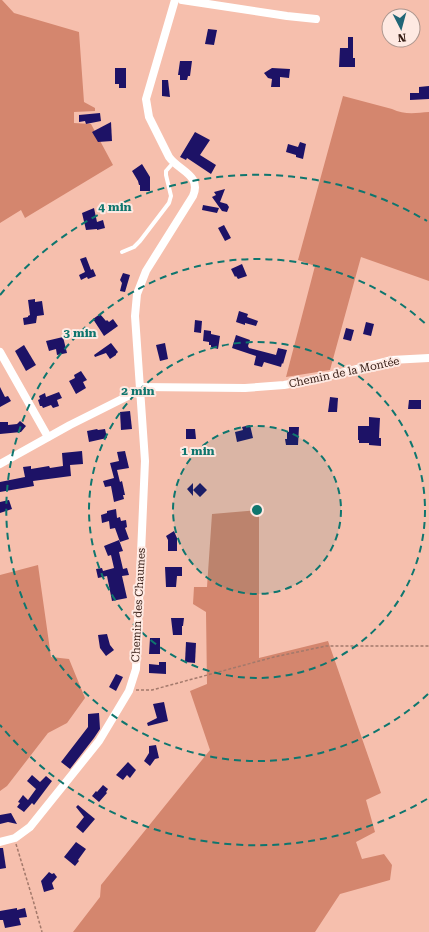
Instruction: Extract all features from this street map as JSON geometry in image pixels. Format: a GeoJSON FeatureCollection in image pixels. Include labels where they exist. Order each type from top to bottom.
{"type":"FeatureCollection","features":[{"type":"Feature","properties":{"kind":"street"},"geometry":{"type":"LineString","coordinates":[[173,163],[148,117],[146,100],[175,0]]}},
{"type":"Feature","properties":{"kind":"street"},"geometry":{"type":"LineString","coordinates":[[182,0],[316,19]]}},
{"type":"Feature","properties":{"kind":"street","name":"Chemin des Chaumes"},"geometry":{"type":"LineString","coordinates":[[0,842],[14,838],[30,827],[99,741],[129,691],[136,669],[145,460],[135,316],[137,294],[146,271],[196,189],[192,176],[173,163]]}},
{"type":"Feature","properties":{"kind":"street"},"geometry":{"type":"LineString","coordinates":[[1,357],[48,438]]}},
{"type":"Feature","properties":{"kind":"street","name":"Chemin de la Montée"},"geometry":{"type":"LineString","coordinates":[[0,464],[140,390],[245,388],[284,385],[313,380],[391,360],[429,358]]}},
{"type":"Feature","properties":{"kind":"lane"},"geometry":{"type":"LineString","coordinates":[[122,252],[134,247],[140,241],[169,203],[171,196],[166,170],[173,163]]}},
{"type":"Feature","properties":{"kind":"path"},"geometry":{"type":"LineString","coordinates":[[129,691],[152,690],[274,657],[326,646],[429,646]]}},
{"type":"Feature","properties":{"kind":"path"},"geometry":{"type":"LineString","coordinates":[[14,838],[42,932]]}},
{"type":"Feature","properties":{"kind":"shaded area"},"geometry":{"type":"Polygon","coordinates":[[[0,0],[2,0],[14,13],[79,32],[84,102],[95,108],[95,111],[74,112],[74,123],[91,124],[113,165],[25,218],[21,210],[0,223],[0,0]]]}},
{"type":"Feature","properties":{"kind":"shaded area"},"geometry":{"type":"Polygon","coordinates":[[[343,96],[401,112],[429,112],[429,281],[361,257],[330,370],[286,377],[315,266],[298,260],[343,96]]]}},
{"type":"Feature","properties":{"kind":"shaded area"},"geometry":{"type":"Polygon","coordinates":[[[259,510],[259,658],[328,641],[381,793],[366,800],[375,832],[356,842],[362,859],[384,854],[392,865],[390,880],[340,894],[315,932],[73,932],[100,897],[101,885],[210,750],[190,691],[207,684],[206,612],[193,604],[194,587],[207,587],[212,514],[259,510]]]}},
{"type":"Feature","properties":{"kind":"shaded area"},"geometry":{"type":"Polygon","coordinates":[[[38,565],[51,657],[69,659],[85,698],[67,723],[48,733],[7,786],[0,791],[0,575],[38,565]]]}},
{"type":"Feature","properties":{"kind":"building"},"geometry":{"type":"Polygon","coordinates":[[[208,29],[217,30],[214,45],[205,44],[208,29]]]}},
{"type":"Feature","properties":{"kind":"building"},"geometry":{"type":"Polygon","coordinates":[[[348,37],[353,37],[353,58],[355,58],[355,67],[339,67],[340,48],[348,48],[348,37]]]}},
{"type":"Feature","properties":{"kind":"building"},"geometry":{"type":"Polygon","coordinates":[[[180,61],[192,61],[190,76],[188,76],[187,80],[180,80],[180,75],[178,75],[180,61]]]}},
{"type":"Feature","properties":{"kind":"building"},"geometry":{"type":"Polygon","coordinates":[[[115,68],[126,68],[126,88],[119,88],[119,84],[115,84],[115,68]]]}},
{"type":"Feature","properties":{"kind":"building"},"geometry":{"type":"Polygon","coordinates":[[[272,68],[290,69],[289,78],[280,77],[280,87],[271,87],[272,79],[268,78],[264,73],[272,68]]]}},
{"type":"Feature","properties":{"kind":"building"},"geometry":{"type":"Polygon","coordinates":[[[162,80],[168,80],[170,97],[162,96],[162,80]]]}},
{"type":"Feature","properties":{"kind":"building"},"geometry":{"type":"Polygon","coordinates":[[[429,86],[429,99],[410,100],[410,93],[419,93],[419,87],[429,86]]]}},
{"type":"Feature","properties":{"kind":"building"},"geometry":{"type":"Polygon","coordinates":[[[100,113],[101,121],[86,124],[85,121],[79,122],[79,115],[100,113]]]}},
{"type":"Feature","properties":{"kind":"building"},"geometry":{"type":"Polygon","coordinates":[[[111,122],[112,141],[98,142],[92,132],[111,122]]]}},
{"type":"Feature","properties":{"kind":"building"},"geometry":{"type":"Polygon","coordinates":[[[195,132],[210,140],[200,155],[216,165],[211,174],[187,158],[186,160],[180,157],[195,132]]]}},
{"type":"Feature","properties":{"kind":"building"},"geometry":{"type":"Polygon","coordinates":[[[300,142],[306,144],[303,159],[286,152],[288,144],[298,147],[300,142]]]}},
{"type":"Feature","properties":{"kind":"building"},"geometry":{"type":"Polygon","coordinates":[[[142,164],[150,177],[150,191],[140,191],[140,185],[132,171],[142,164]]]}},
{"type":"Feature","properties":{"kind":"building"},"geometry":{"type":"Polygon","coordinates":[[[225,189],[220,202],[227,204],[229,207],[227,212],[222,211],[212,197],[216,195],[214,192],[225,189]]]}},
{"type":"Feature","properties":{"kind":"building"},"geometry":{"type":"Polygon","coordinates":[[[203,205],[219,208],[217,213],[202,210],[203,205]]]}},
{"type":"Feature","properties":{"kind":"building"},"geometry":{"type":"Polygon","coordinates":[[[94,208],[97,222],[103,220],[105,228],[86,230],[82,213],[94,208]]]}},
{"type":"Feature","properties":{"kind":"building"},"geometry":{"type":"Polygon","coordinates":[[[224,225],[231,238],[225,241],[218,228],[224,225]]]}},
{"type":"Feature","properties":{"kind":"building"},"geometry":{"type":"Polygon","coordinates":[[[86,257],[91,270],[93,269],[96,276],[88,279],[87,277],[81,280],[79,275],[85,272],[80,259],[86,257]]]}},
{"type":"Feature","properties":{"kind":"building"},"geometry":{"type":"Polygon","coordinates":[[[242,264],[247,276],[238,279],[236,276],[235,277],[231,269],[242,264]]]}},
{"type":"Feature","properties":{"kind":"building"},"geometry":{"type":"Polygon","coordinates":[[[123,273],[130,275],[125,292],[120,291],[122,283],[120,280],[123,273]]]}},
{"type":"Feature","properties":{"kind":"building"},"geometry":{"type":"Polygon","coordinates":[[[35,299],[35,302],[42,301],[44,315],[37,316],[36,323],[24,325],[23,318],[30,315],[28,300],[35,299]]]}},
{"type":"Feature","properties":{"kind":"building"},"geometry":{"type":"Polygon","coordinates":[[[239,311],[248,314],[247,317],[258,321],[256,326],[236,322],[239,311]]]}},
{"type":"Feature","properties":{"kind":"building"},"geometry":{"type":"Polygon","coordinates":[[[100,314],[106,321],[107,320],[109,322],[113,319],[118,326],[104,336],[93,319],[100,314]]]}},
{"type":"Feature","properties":{"kind":"building"},"geometry":{"type":"Polygon","coordinates":[[[195,320],[202,321],[201,333],[194,332],[195,320]]]}},
{"type":"Feature","properties":{"kind":"building"},"geometry":{"type":"Polygon","coordinates":[[[366,322],[374,324],[371,336],[363,334],[366,322]]]}},
{"type":"Feature","properties":{"kind":"building"},"geometry":{"type":"Polygon","coordinates":[[[346,328],[354,330],[351,341],[343,339],[346,328]]]}},
{"type":"Feature","properties":{"kind":"building"},"geometry":{"type":"Polygon","coordinates":[[[204,330],[211,331],[211,334],[220,336],[218,349],[211,347],[209,342],[203,341],[204,330]]]}},
{"type":"Feature","properties":{"kind":"building"},"geometry":{"type":"Polygon","coordinates":[[[236,335],[250,340],[248,346],[249,348],[276,355],[278,348],[287,350],[283,364],[282,363],[281,367],[264,362],[262,367],[254,365],[256,356],[232,348],[236,335]]]}},
{"type":"Feature","properties":{"kind":"building"},"geometry":{"type":"Polygon","coordinates":[[[63,337],[67,353],[57,355],[56,349],[49,351],[46,341],[63,337]]]}},
{"type":"Feature","properties":{"kind":"building"},"geometry":{"type":"Polygon","coordinates":[[[111,343],[118,352],[116,355],[110,359],[106,353],[95,357],[94,355],[111,343]]]}},
{"type":"Feature","properties":{"kind":"building"},"geometry":{"type":"Polygon","coordinates":[[[165,343],[168,359],[160,361],[156,345],[165,343]]]}},
{"type":"Feature","properties":{"kind":"building"},"geometry":{"type":"Polygon","coordinates":[[[24,345],[36,365],[26,371],[15,351],[24,345]]]}},
{"type":"Feature","properties":{"kind":"building"},"geometry":{"type":"Polygon","coordinates":[[[81,371],[87,380],[83,382],[86,388],[76,394],[69,381],[75,378],[74,375],[81,371]]]}},
{"type":"Feature","properties":{"kind":"building"},"geometry":{"type":"Polygon","coordinates":[[[0,387],[5,397],[8,396],[11,401],[0,407],[0,387]]]}},
{"type":"Feature","properties":{"kind":"building"},"geometry":{"type":"Polygon","coordinates":[[[59,392],[62,398],[57,400],[59,406],[53,408],[51,405],[43,408],[40,406],[38,400],[40,399],[39,396],[45,393],[46,397],[59,392]]]}},
{"type":"Feature","properties":{"kind":"building"},"geometry":{"type":"Polygon","coordinates":[[[330,397],[338,398],[337,412],[328,412],[330,397]]]}},
{"type":"Feature","properties":{"kind":"building"},"geometry":{"type":"Polygon","coordinates":[[[409,400],[421,400],[421,409],[408,409],[409,400]]]}},
{"type":"Feature","properties":{"kind":"building"},"geometry":{"type":"Polygon","coordinates":[[[130,411],[132,429],[121,430],[120,412],[130,411]]]}},
{"type":"Feature","properties":{"kind":"building"},"geometry":{"type":"Polygon","coordinates":[[[369,417],[380,418],[379,438],[381,438],[381,446],[369,445],[369,443],[359,443],[358,426],[369,426],[369,417]]]}},
{"type":"Feature","properties":{"kind":"building"},"geometry":{"type":"Polygon","coordinates":[[[20,421],[26,426],[21,432],[0,434],[0,422],[8,422],[8,425],[17,424],[20,421]]]}},
{"type":"Feature","properties":{"kind":"building"},"geometry":{"type":"Polygon","coordinates":[[[250,425],[253,438],[237,442],[235,432],[243,430],[242,427],[250,425]]]}},
{"type":"Feature","properties":{"kind":"building"},"geometry":{"type":"Polygon","coordinates":[[[289,427],[299,427],[298,445],[286,445],[285,439],[287,439],[289,427]]]}},
{"type":"Feature","properties":{"kind":"building"},"geometry":{"type":"Polygon","coordinates":[[[105,429],[107,438],[89,442],[87,431],[105,429]]]}},
{"type":"Feature","properties":{"kind":"building"},"geometry":{"type":"Polygon","coordinates":[[[186,429],[195,429],[196,439],[186,439],[186,429]]]}},
{"type":"Feature","properties":{"kind":"building"},"geometry":{"type":"Polygon","coordinates":[[[82,451],[83,464],[70,465],[71,476],[33,481],[34,486],[0,492],[0,482],[25,477],[23,467],[31,466],[31,469],[49,466],[50,468],[63,466],[62,453],[82,451]]]}},
{"type":"Feature","properties":{"kind":"building"},"geometry":{"type":"Polygon","coordinates":[[[125,451],[129,468],[117,470],[120,482],[122,481],[125,495],[123,495],[124,499],[114,502],[111,486],[105,487],[103,481],[114,478],[110,463],[119,461],[117,452],[125,451]]]}},
{"type":"Feature","properties":{"kind":"building"},"geometry":{"type":"Polygon","coordinates":[[[193,483],[193,490],[193,496],[187,489],[193,483]]]}},
{"type":"Feature","properties":{"kind":"building"},"geometry":{"type":"Polygon","coordinates":[[[200,483],[207,490],[200,497],[193,490],[200,483]]]}},
{"type":"Feature","properties":{"kind":"building"},"geometry":{"type":"Polygon","coordinates":[[[9,500],[12,509],[0,513],[0,502],[9,500]]]}},
{"type":"Feature","properties":{"kind":"building"},"geometry":{"type":"Polygon","coordinates":[[[116,509],[117,518],[120,517],[121,521],[126,520],[127,527],[125,528],[129,539],[120,542],[115,528],[110,529],[109,521],[102,523],[101,515],[107,513],[107,511],[116,509]]]}},
{"type":"Feature","properties":{"kind":"building"},"geometry":{"type":"Polygon","coordinates":[[[174,531],[177,538],[177,551],[168,551],[168,540],[166,536],[174,531]]]}},
{"type":"Feature","properties":{"kind":"building"},"geometry":{"type":"Polygon","coordinates":[[[119,540],[123,551],[119,552],[123,569],[127,568],[129,575],[122,576],[127,598],[112,601],[107,576],[98,578],[96,569],[102,568],[103,571],[114,568],[111,555],[108,556],[104,546],[119,540]]]}},
{"type":"Feature","properties":{"kind":"building"},"geometry":{"type":"Polygon","coordinates":[[[165,567],[182,567],[182,576],[177,576],[176,587],[166,587],[165,567]]]}},
{"type":"Feature","properties":{"kind":"building"},"geometry":{"type":"Polygon","coordinates":[[[171,618],[184,618],[182,635],[173,635],[171,618]]]}},
{"type":"Feature","properties":{"kind":"building"},"geometry":{"type":"Polygon","coordinates":[[[107,634],[110,645],[114,650],[106,656],[100,648],[98,635],[107,634]]]}},
{"type":"Feature","properties":{"kind":"building"},"geometry":{"type":"Polygon","coordinates":[[[150,638],[160,638],[160,654],[149,654],[150,638]]]}},
{"type":"Feature","properties":{"kind":"building"},"geometry":{"type":"Polygon","coordinates":[[[186,642],[196,643],[195,663],[185,662],[186,642]]]}},
{"type":"Feature","properties":{"kind":"building"},"geometry":{"type":"Polygon","coordinates":[[[159,662],[166,662],[166,674],[149,673],[149,664],[159,665],[159,662]]]}},
{"type":"Feature","properties":{"kind":"building"},"geometry":{"type":"Polygon","coordinates":[[[116,674],[123,677],[116,691],[109,687],[116,674]]]}},
{"type":"Feature","properties":{"kind":"building"},"geometry":{"type":"Polygon","coordinates":[[[164,702],[168,721],[148,726],[147,723],[157,718],[153,704],[164,702]]]}},
{"type":"Feature","properties":{"kind":"building"},"geometry":{"type":"Polygon","coordinates":[[[99,713],[100,729],[70,769],[61,762],[88,727],[88,714],[99,713]]]}},
{"type":"Feature","properties":{"kind":"building"},"geometry":{"type":"Polygon","coordinates":[[[156,745],[159,758],[155,759],[150,766],[144,761],[149,753],[149,746],[156,745]]]}},
{"type":"Feature","properties":{"kind":"building"},"geometry":{"type":"Polygon","coordinates":[[[128,762],[136,770],[130,778],[127,775],[123,780],[116,775],[128,762]]]}},
{"type":"Feature","properties":{"kind":"building"},"geometry":{"type":"Polygon","coordinates":[[[32,775],[40,782],[46,776],[52,781],[34,805],[32,803],[24,812],[17,807],[20,803],[18,802],[23,795],[28,800],[36,789],[27,781],[32,775]]]}},
{"type":"Feature","properties":{"kind":"building"},"geometry":{"type":"Polygon","coordinates":[[[103,785],[108,789],[106,792],[107,793],[99,802],[92,796],[103,785]]]}},
{"type":"Feature","properties":{"kind":"building"},"geometry":{"type":"Polygon","coordinates":[[[78,805],[95,819],[83,833],[76,827],[84,817],[76,807],[78,805]]]}},
{"type":"Feature","properties":{"kind":"building"},"geometry":{"type":"Polygon","coordinates":[[[11,813],[17,824],[8,822],[0,824],[0,815],[11,813]]]}},
{"type":"Feature","properties":{"kind":"building"},"geometry":{"type":"Polygon","coordinates":[[[76,842],[86,849],[75,866],[64,857],[76,842]]]}},
{"type":"Feature","properties":{"kind":"building"},"geometry":{"type":"Polygon","coordinates":[[[0,848],[3,848],[6,868],[0,869],[0,848]]]}},
{"type":"Feature","properties":{"kind":"building"},"geometry":{"type":"Polygon","coordinates":[[[49,872],[52,874],[54,873],[57,877],[52,883],[54,889],[44,892],[41,881],[49,872]]]}},
{"type":"Feature","properties":{"kind":"building"},"geometry":{"type":"Polygon","coordinates":[[[17,908],[17,910],[25,908],[27,917],[19,918],[21,925],[5,928],[3,920],[0,920],[0,911],[17,908]]]}}]}
